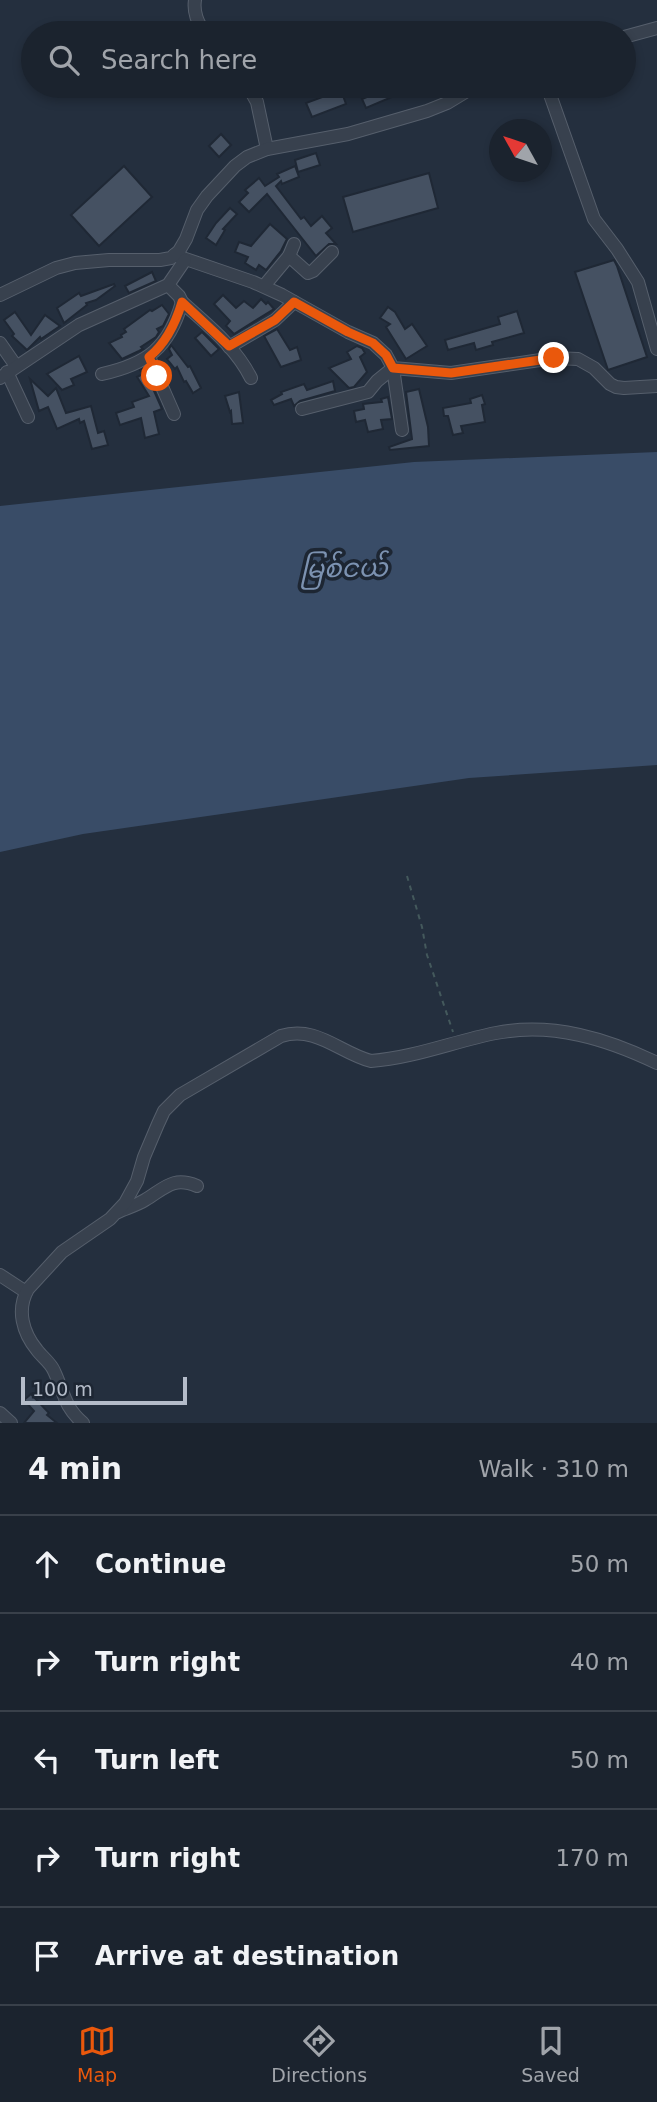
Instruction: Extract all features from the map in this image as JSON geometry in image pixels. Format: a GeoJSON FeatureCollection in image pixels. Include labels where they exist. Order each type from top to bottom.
{"type":"FeatureCollection","features":[{"type":"Feature","properties":{"kind":"street"},"geometry":{"type":"LineString","coordinates":[[195,0],[197,21]]}},
{"type":"Feature","properties":{"kind":"street"},"geometry":{"type":"LineString","coordinates":[[636,34],[657,29]]}},
{"type":"Feature","properties":{"kind":"street"},"geometry":{"type":"LineString","coordinates":[[255,98],[267,149]]}},
{"type":"Feature","properties":{"kind":"street"},"geometry":{"type":"LineString","coordinates":[[8,372],[79,325],[167,285],[197,210],[241,161],[267,149],[335,137],[406,117],[455,98]]}},
{"type":"Feature","properties":{"kind":"street"},"geometry":{"type":"LineString","coordinates":[[551,98],[594,219],[638,282],[657,349]]}},
{"type":"Feature","properties":{"kind":"street"},"geometry":{"type":"LineString","coordinates":[[264,286],[292,250],[308,273],[332,251]]}},
{"type":"Feature","properties":{"kind":"street"},"geometry":{"type":"LineString","coordinates":[[0,295],[56,268],[75,263],[109,260],[179,258],[264,286],[373,343],[386,355],[393,368],[402,430]]}},
{"type":"Feature","properties":{"kind":"street"},"geometry":{"type":"LineString","coordinates":[[167,285],[229,346],[251,378]]}},
{"type":"Feature","properties":{"kind":"street"},"geometry":{"type":"LineString","coordinates":[[102,374],[131,366],[157,350],[182,302]]}},
{"type":"Feature","properties":{"kind":"street"},"geometry":{"type":"LineString","coordinates":[[229,346],[275,320],[294,302]]}},
{"type":"Feature","properties":{"kind":"street"},"geometry":{"type":"LineString","coordinates":[[0,343],[8,372],[28,417]]}},
{"type":"Feature","properties":{"kind":"street"},"geometry":{"type":"LineString","coordinates":[[149,357],[174,414]]}},
{"type":"Feature","properties":{"kind":"street"},"geometry":{"type":"LineString","coordinates":[[302,409],[368,391],[393,368],[451,373],[554,358],[578,359],[594,368],[616,387],[657,386]]}},
{"type":"Feature","properties":{"kind":"street"},"geometry":{"type":"LineString","coordinates":[[118,1212],[132,1193],[164,1111],[180,1095],[281,1035],[298,1032],[315,1036],[371,1062],[499,1032],[538,1029],[596,1038],[657,1063]]}},
{"type":"Feature","properties":{"kind":"street"},"geometry":{"type":"LineString","coordinates":[[83,1423],[69,1408],[54,1369],[38,1351],[23,1327],[22,1303],[26,1292],[62,1252],[118,1212],[142,1202],[173,1183],[187,1182],[197,1186]]}},
{"type":"Feature","properties":{"kind":"street"},"geometry":{"type":"LineString","coordinates":[[0,1275],[26,1292]]}},
{"type":"Feature","properties":{"kind":"street"},"geometry":{"type":"LineString","coordinates":[[0,1413],[11,1423]]}},
{"type":"Feature","properties":{"kind":"path"},"geometry":{"type":"LineString","coordinates":[[407,876],[422,926],[427,955],[457,1043]]}},
{"type":"Feature","properties":{"kind":"water","name":"မြစ်ငယ်"},"geometry":{"type":"Polygon","coordinates":[[[657,452],[657,765],[469,778],[83,834],[0,852],[0,506],[414,462],[657,452]]]}},
{"type":"Feature","properties":{"kind":"building"},"geometry":{"type":"Polygon","coordinates":[[[319,98],[344,98],[346,104],[312,117],[306,103],[319,98]]]}},
{"type":"Feature","properties":{"kind":"building"},"geometry":{"type":"Polygon","coordinates":[[[364,98],[390,98],[366,108],[362,99],[364,98]]]}},
{"type":"Feature","properties":{"kind":"building"},"geometry":{"type":"Polygon","coordinates":[[[221,134],[231,145],[219,157],[209,146],[221,134]]]}},
{"type":"Feature","properties":{"kind":"building"},"geometry":{"type":"Polygon","coordinates":[[[316,153],[320,165],[298,172],[295,160],[316,153]]]}},
{"type":"Feature","properties":{"kind":"building"},"geometry":{"type":"Polygon","coordinates":[[[124,166],[152,197],[99,246],[71,215],[124,166]]]}},
{"type":"Feature","properties":{"kind":"building"},"geometry":{"type":"Polygon","coordinates":[[[295,166],[299,177],[282,184],[281,181],[276,186],[301,219],[304,217],[311,226],[322,216],[332,228],[326,233],[336,244],[329,244],[316,256],[267,194],[249,212],[239,202],[248,193],[245,190],[259,178],[265,186],[279,177],[277,174],[295,166]]]}},
{"type":"Feature","properties":{"kind":"building"},"geometry":{"type":"Polygon","coordinates":[[[429,173],[438,208],[353,232],[343,197],[429,173]]]}},
{"type":"Feature","properties":{"kind":"building"},"geometry":{"type":"Polygon","coordinates":[[[230,208],[237,214],[223,229],[225,230],[216,245],[206,238],[230,208]]]}},
{"type":"Feature","properties":{"kind":"building"},"geometry":{"type":"Polygon","coordinates":[[[270,224],[287,239],[266,270],[259,265],[256,270],[245,263],[248,257],[235,252],[239,242],[251,246],[270,224]]]}},
{"type":"Feature","properties":{"kind":"building"},"geometry":{"type":"Polygon","coordinates":[[[614,260],[647,357],[608,370],[575,272],[614,260]]]}},
{"type":"Feature","properties":{"kind":"building"},"geometry":{"type":"Polygon","coordinates":[[[152,272],[156,281],[129,293],[125,286],[152,272]]]}},
{"type":"Feature","properties":{"kind":"building"},"geometry":{"type":"Polygon","coordinates":[[[114,284],[115,286],[96,300],[86,303],[87,305],[64,323],[57,308],[79,293],[81,296],[114,284]]]}},
{"type":"Feature","properties":{"kind":"building"},"geometry":{"type":"Polygon","coordinates":[[[223,295],[236,308],[244,301],[253,308],[261,299],[274,309],[234,334],[226,326],[230,321],[214,304],[223,295]]]}},
{"type":"Feature","properties":{"kind":"building"},"geometry":{"type":"Polygon","coordinates":[[[162,305],[169,314],[163,326],[157,329],[159,332],[156,337],[141,347],[143,349],[122,359],[109,343],[122,337],[126,332],[124,329],[150,310],[162,305]]]}},
{"type":"Feature","properties":{"kind":"building"},"geometry":{"type":"Polygon","coordinates":[[[388,307],[395,312],[405,329],[412,324],[427,346],[406,359],[386,327],[390,324],[380,318],[388,307]]]}},
{"type":"Feature","properties":{"kind":"building"},"geometry":{"type":"Polygon","coordinates":[[[517,311],[524,333],[492,342],[493,345],[476,350],[474,343],[448,350],[445,340],[500,324],[498,317],[517,311]]]}},
{"type":"Feature","properties":{"kind":"building"},"geometry":{"type":"Polygon","coordinates":[[[15,312],[31,335],[45,315],[60,326],[41,339],[40,337],[27,350],[12,336],[14,334],[4,320],[15,312]]]}},
{"type":"Feature","properties":{"kind":"building"},"geometry":{"type":"Polygon","coordinates":[[[277,329],[290,350],[297,347],[301,360],[281,367],[264,336],[277,329]]]}},
{"type":"Feature","properties":{"kind":"building"},"geometry":{"type":"Polygon","coordinates":[[[202,332],[219,349],[211,356],[195,338],[202,332]]]}},
{"type":"Feature","properties":{"kind":"building"},"geometry":{"type":"Polygon","coordinates":[[[171,345],[188,367],[190,366],[201,388],[193,393],[177,367],[175,369],[167,359],[172,355],[169,349],[171,345]]]}},
{"type":"Feature","properties":{"kind":"building"},"geometry":{"type":"Polygon","coordinates":[[[357,346],[365,353],[360,357],[367,372],[354,387],[349,388],[329,368],[351,359],[347,352],[357,346]]]}},
{"type":"Feature","properties":{"kind":"building"},"geometry":{"type":"Polygon","coordinates":[[[79,356],[87,372],[71,379],[74,385],[62,390],[47,374],[79,356]]]}},
{"type":"Feature","properties":{"kind":"building"},"geometry":{"type":"Polygon","coordinates":[[[144,368],[162,409],[154,412],[159,434],[145,438],[141,418],[120,425],[116,413],[134,407],[132,402],[149,396],[137,377],[143,374],[140,370],[144,368]]]}},
{"type":"Feature","properties":{"kind":"building"},"geometry":{"type":"Polygon","coordinates":[[[30,379],[48,396],[56,388],[66,413],[91,406],[98,433],[104,431],[108,445],[92,449],[84,421],[80,423],[79,419],[57,429],[48,407],[39,411],[30,379]]]}},
{"type":"Feature","properties":{"kind":"building"},"geometry":{"type":"Polygon","coordinates":[[[333,381],[335,391],[300,401],[294,406],[291,399],[274,405],[271,400],[282,394],[281,392],[304,384],[307,390],[333,381]]]}},
{"type":"Feature","properties":{"kind":"building"},"geometry":{"type":"Polygon","coordinates":[[[419,389],[428,427],[429,446],[390,450],[389,447],[412,439],[406,392],[419,389]]]}},
{"type":"Feature","properties":{"kind":"building"},"geometry":{"type":"Polygon","coordinates":[[[239,392],[243,423],[232,424],[231,411],[225,396],[239,392]]]}},
{"type":"Feature","properties":{"kind":"building"},"geometry":{"type":"Polygon","coordinates":[[[482,395],[485,422],[461,426],[463,433],[453,435],[443,408],[471,403],[470,399],[482,395]]]}},
{"type":"Feature","properties":{"kind":"building"},"geometry":{"type":"Polygon","coordinates":[[[388,397],[392,419],[381,420],[383,429],[368,432],[365,420],[356,422],[354,411],[364,409],[363,404],[382,402],[381,399],[388,397]]]}},
{"type":"Feature","properties":{"kind":"building"},"geometry":{"type":"Polygon","coordinates":[[[31,1394],[49,1413],[47,1415],[57,1423],[24,1423],[34,1411],[24,1400],[31,1394]]]}},
{"type":"Feature","properties":{"kind":"route"},"geometry":{"type":"LineString","coordinates":[[157,376],[149,357],[167,334],[182,302],[229,346],[275,320],[294,302],[373,343],[386,355],[393,368],[451,373],[554,358]]}}]}
